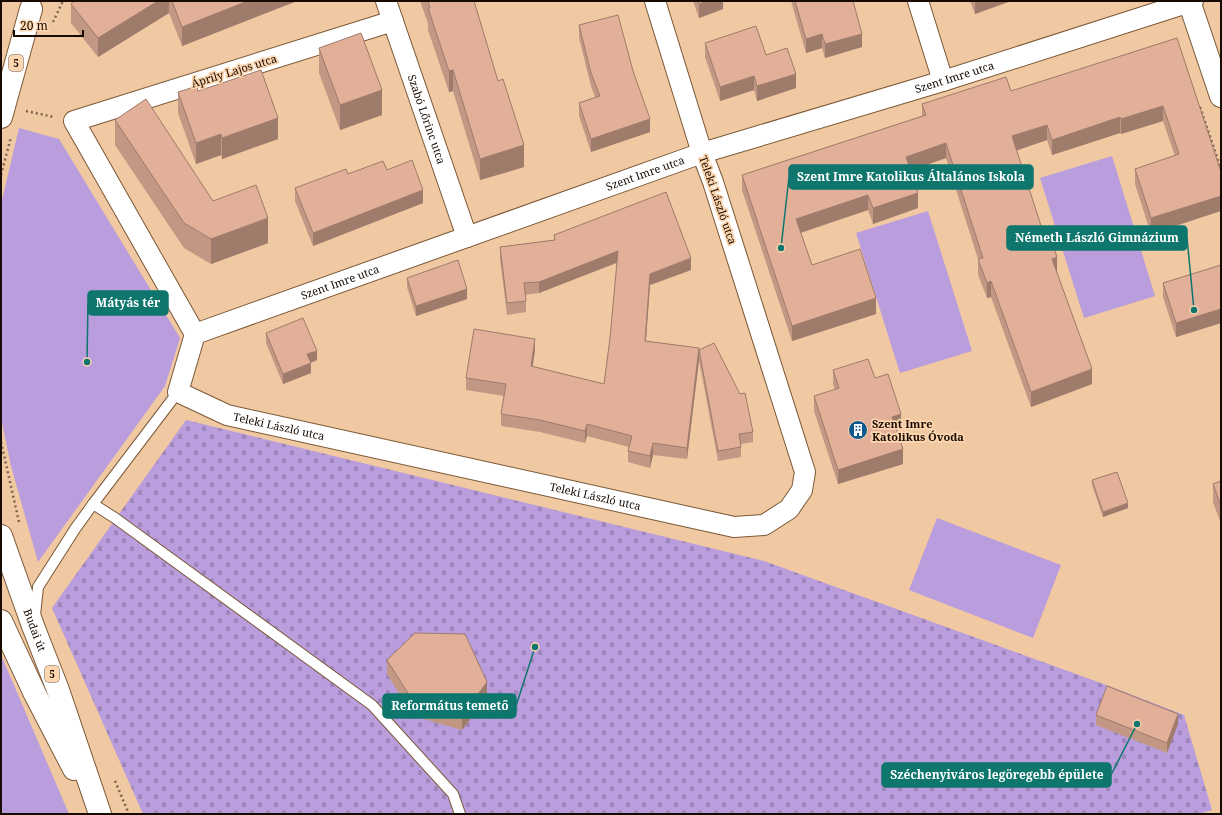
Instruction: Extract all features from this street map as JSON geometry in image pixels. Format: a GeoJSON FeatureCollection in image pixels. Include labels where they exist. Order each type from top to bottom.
{"type":"FeatureCollection","features":[{"type":"Feature","properties":{"kind":"main road"},"geometry":{"type":"LineString","coordinates":[[1191,1],[1221,96]]}},
{"type":"Feature","properties":{"kind":"main road","name":"5"},"geometry":{"type":"LineString","coordinates":[[1,61],[34,5]]}},
{"type":"Feature","properties":{"kind":"main road","name":"5"},"geometry":{"type":"LineString","coordinates":[[1,117],[34,5]]}},
{"type":"Feature","properties":{"kind":"main road","name":"Budai út"},"geometry":{"type":"LineString","coordinates":[[1,536],[33,626],[58,690],[100,814]]}},
{"type":"Feature","properties":{"kind":"main road","name":"5"},"geometry":{"type":"LineString","coordinates":[[1,621],[35,694],[97,814]]}},
{"type":"Feature","properties":{"kind":"street","name":"Szabó Lőrinc utca"},"geometry":{"type":"LineString","coordinates":[[386,1],[467,237]]}},
{"type":"Feature","properties":{"kind":"street","name":"Teleki László utca"},"geometry":{"type":"LineString","coordinates":[[178,392],[227,415],[734,527],[764,525],[789,509],[802,490],[805,472],[713,182],[702,153],[655,1]]}},
{"type":"Feature","properties":{"kind":"street"},"geometry":{"type":"LineString","coordinates":[[918,1],[943,81]]}},
{"type":"Feature","properties":{"kind":"street","name":"Szent Imre utca"},"geometry":{"type":"LineString","coordinates":[[195,334],[702,153],[943,81],[1191,1]]}},
{"type":"Feature","properties":{"kind":"street","name":"Áprily Lajos utca"},"geometry":{"type":"LineString","coordinates":[[74,121],[393,21]]}},
{"type":"Feature","properties":{"kind":"street"},"geometry":{"type":"LineString","coordinates":[[74,121],[195,334],[178,392]]}},
{"type":"Feature","properties":{"kind":"lane"},"geometry":{"type":"LineString","coordinates":[[33,626],[38,587],[93,504],[178,392]]}},
{"type":"Feature","properties":{"kind":"lane"},"geometry":{"type":"LineString","coordinates":[[93,504],[372,705],[453,794],[460,814]]}},
{"type":"Feature","properties":{"kind":"path"},"geometry":{"type":"LineString","coordinates":[[58,9],[63,1]]}},
{"type":"Feature","properties":{"kind":"path"},"geometry":{"type":"LineString","coordinates":[[25,111],[74,121]]}},
{"type":"Feature","properties":{"kind":"path"},"geometry":{"type":"LineString","coordinates":[[1,442],[21,527]]}},
{"type":"Feature","properties":{"kind":"green space"},"geometry":{"type":"Polygon","coordinates":[[[19,128],[59,139],[180,338],[165,386],[38,562],[11,466],[1,418],[1,204],[19,128]]]}},
{"type":"Feature","properties":{"kind":"green space"},"geometry":{"type":"Polygon","coordinates":[[[1112,156],[1155,296],[1084,318],[1040,178],[1112,156]]]}},
{"type":"Feature","properties":{"kind":"green space"},"geometry":{"type":"Polygon","coordinates":[[[928,211],[972,351],[900,373],[856,233],[928,211]]]}},
{"type":"Feature","properties":{"kind":"green space"},"geometry":{"type":"Polygon","coordinates":[[[186,420],[764,561],[1109,686],[1184,715],[1212,810],[1202,814],[143,814],[52,608],[186,420]]]}},
{"type":"Feature","properties":{"kind":"green space"},"geometry":{"type":"Polygon","coordinates":[[[937,518],[1061,565],[1033,638],[909,590],[937,518]]]}},
{"type":"Feature","properties":{"kind":"green space"},"geometry":{"type":"Polygon","coordinates":[[[1,655],[69,814],[1,814],[1,655]]]}},
{"type":"Feature","properties":{"kind":"building"},"geometry":{"type":"Polygon","coordinates":[[[75,1],[158,1],[98,38],[71,4],[75,1]]]}},
{"type":"Feature","properties":{"kind":"building"},"geometry":{"type":"Polygon","coordinates":[[[172,1],[248,1],[182,27],[172,1]]]}},
{"type":"Feature","properties":{"kind":"building"},"geometry":{"type":"Polygon","coordinates":[[[428,1],[474,1],[498,81],[503,79],[524,145],[480,159],[453,70],[449,71],[428,8],[430,8],[428,1]]]}},
{"type":"Feature","properties":{"kind":"building"},"geometry":{"type":"Polygon","coordinates":[[[698,1],[707,1],[699,4],[698,1]]]}},
{"type":"Feature","properties":{"kind":"building"},"geometry":{"type":"Polygon","coordinates":[[[795,1],[853,1],[862,34],[825,44],[822,34],[806,39],[795,1]]]}},
{"type":"Feature","properties":{"kind":"building"},"geometry":{"type":"Polygon","coordinates":[[[618,15],[633,71],[650,119],[591,139],[579,103],[600,96],[591,73],[579,25],[618,15]]]}},
{"type":"Feature","properties":{"kind":"building"},"geometry":{"type":"Polygon","coordinates":[[[756,26],[766,55],[787,48],[796,74],[757,86],[754,76],[720,87],[705,43],[756,26]]]}},
{"type":"Feature","properties":{"kind":"building"},"geometry":{"type":"Polygon","coordinates":[[[361,33],[382,90],[340,105],[319,48],[361,33]]]}},
{"type":"Feature","properties":{"kind":"building"},"geometry":{"type":"Polygon","coordinates":[[[1177,38],[1221,172],[1221,196],[1151,218],[1135,169],[1179,154],[1163,106],[1121,119],[1120,117],[1052,140],[1047,125],[1012,136],[1044,235],[1049,234],[1057,257],[1052,259],[1092,369],[1031,392],[991,281],[987,283],[978,259],[983,258],[946,143],[906,157],[918,193],[873,208],[868,195],[796,219],[812,265],[860,249],[876,298],[792,326],[742,175],[926,115],[922,104],[1006,77],[1011,91],[1177,38]]]}},
{"type":"Feature","properties":{"kind":"building"},"geometry":{"type":"Polygon","coordinates":[[[261,70],[278,118],[222,138],[221,134],[196,143],[178,92],[197,86],[198,91],[261,70]]]}},
{"type":"Feature","properties":{"kind":"building"},"geometry":{"type":"Polygon","coordinates":[[[146,99],[213,201],[256,185],[268,218],[211,239],[184,223],[115,120],[146,99]]]}},
{"type":"Feature","properties":{"kind":"building"},"geometry":{"type":"Polygon","coordinates":[[[412,160],[423,190],[313,233],[295,188],[346,169],[348,174],[383,161],[387,170],[412,160]]]}},
{"type":"Feature","properties":{"kind":"building"},"geometry":{"type":"Polygon","coordinates":[[[666,192],[691,258],[650,274],[645,341],[699,348],[687,448],[653,443],[650,456],[628,451],[632,436],[587,424],[585,431],[540,420],[501,414],[506,384],[466,378],[474,329],[535,339],[531,366],[604,384],[618,251],[539,282],[524,283],[526,301],[507,303],[500,247],[555,240],[554,235],[666,192]]]}},
{"type":"Feature","properties":{"kind":"building"},"geometry":{"type":"Polygon","coordinates":[[[458,260],[467,289],[416,306],[407,278],[458,260]]]}},
{"type":"Feature","properties":{"kind":"building"},"geometry":{"type":"Polygon","coordinates":[[[1221,265],[1221,309],[1176,323],[1163,283],[1221,265]]]}},
{"type":"Feature","properties":{"kind":"building"},"geometry":{"type":"Polygon","coordinates":[[[303,318],[317,351],[307,354],[311,363],[283,374],[266,333],[303,318]]]}},
{"type":"Feature","properties":{"kind":"building"},"geometry":{"type":"Polygon","coordinates":[[[714,343],[740,394],[745,393],[753,432],[739,434],[741,447],[718,451],[699,350],[714,343]]]}},
{"type":"Feature","properties":{"kind":"building","name":"Szent Imre Katolikus Óvoda"},"geometry":{"type":"Polygon","coordinates":[[[868,359],[875,378],[888,374],[901,414],[892,417],[903,449],[838,470],[814,396],[839,388],[833,370],[868,359]]]}},
{"type":"Feature","properties":{"kind":"building"},"geometry":{"type":"Polygon","coordinates":[[[1117,472],[1128,503],[1103,512],[1092,480],[1117,472]]]}},
{"type":"Feature","properties":{"kind":"building"},"geometry":{"type":"Polygon","coordinates":[[[1221,481],[1221,506],[1213,484],[1221,481]]]}},
{"type":"Feature","properties":{"kind":"building"},"geometry":{"type":"Polygon","coordinates":[[[415,633],[465,634],[487,682],[462,716],[413,701],[387,660],[415,633]]]}},
{"type":"Feature","properties":{"kind":"building"},"geometry":{"type":"Polygon","coordinates":[[[1107,686],[1178,714],[1167,743],[1096,715],[1107,686]]]}},
{"type":"Feature","properties":{"kind":"place","name":"Szent Imre Katolikus Általános Iskola"},"geometry":{"type":"Point","coordinates":[781,248]}},
{"type":"Feature","properties":{"kind":"place","name":"Németh László Gimnázium"},"geometry":{"type":"Point","coordinates":[1194,310]}},
{"type":"Feature","properties":{"kind":"place","name":"Mátyás tér"},"geometry":{"type":"Point","coordinates":[87,362]}},
{"type":"Feature","properties":{"kind":"place","name":"Szent Imre Katolikus Óvoda"},"geometry":{"type":"Point","coordinates":[858,430]}},
{"type":"Feature","properties":{"kind":"place","name":"Református temető"},"geometry":{"type":"Point","coordinates":[535,647]}},
{"type":"Feature","properties":{"kind":"place","name":"Széchenyiváros legöregebb épülete"},"geometry":{"type":"Point","coordinates":[1137,724]}}]}
